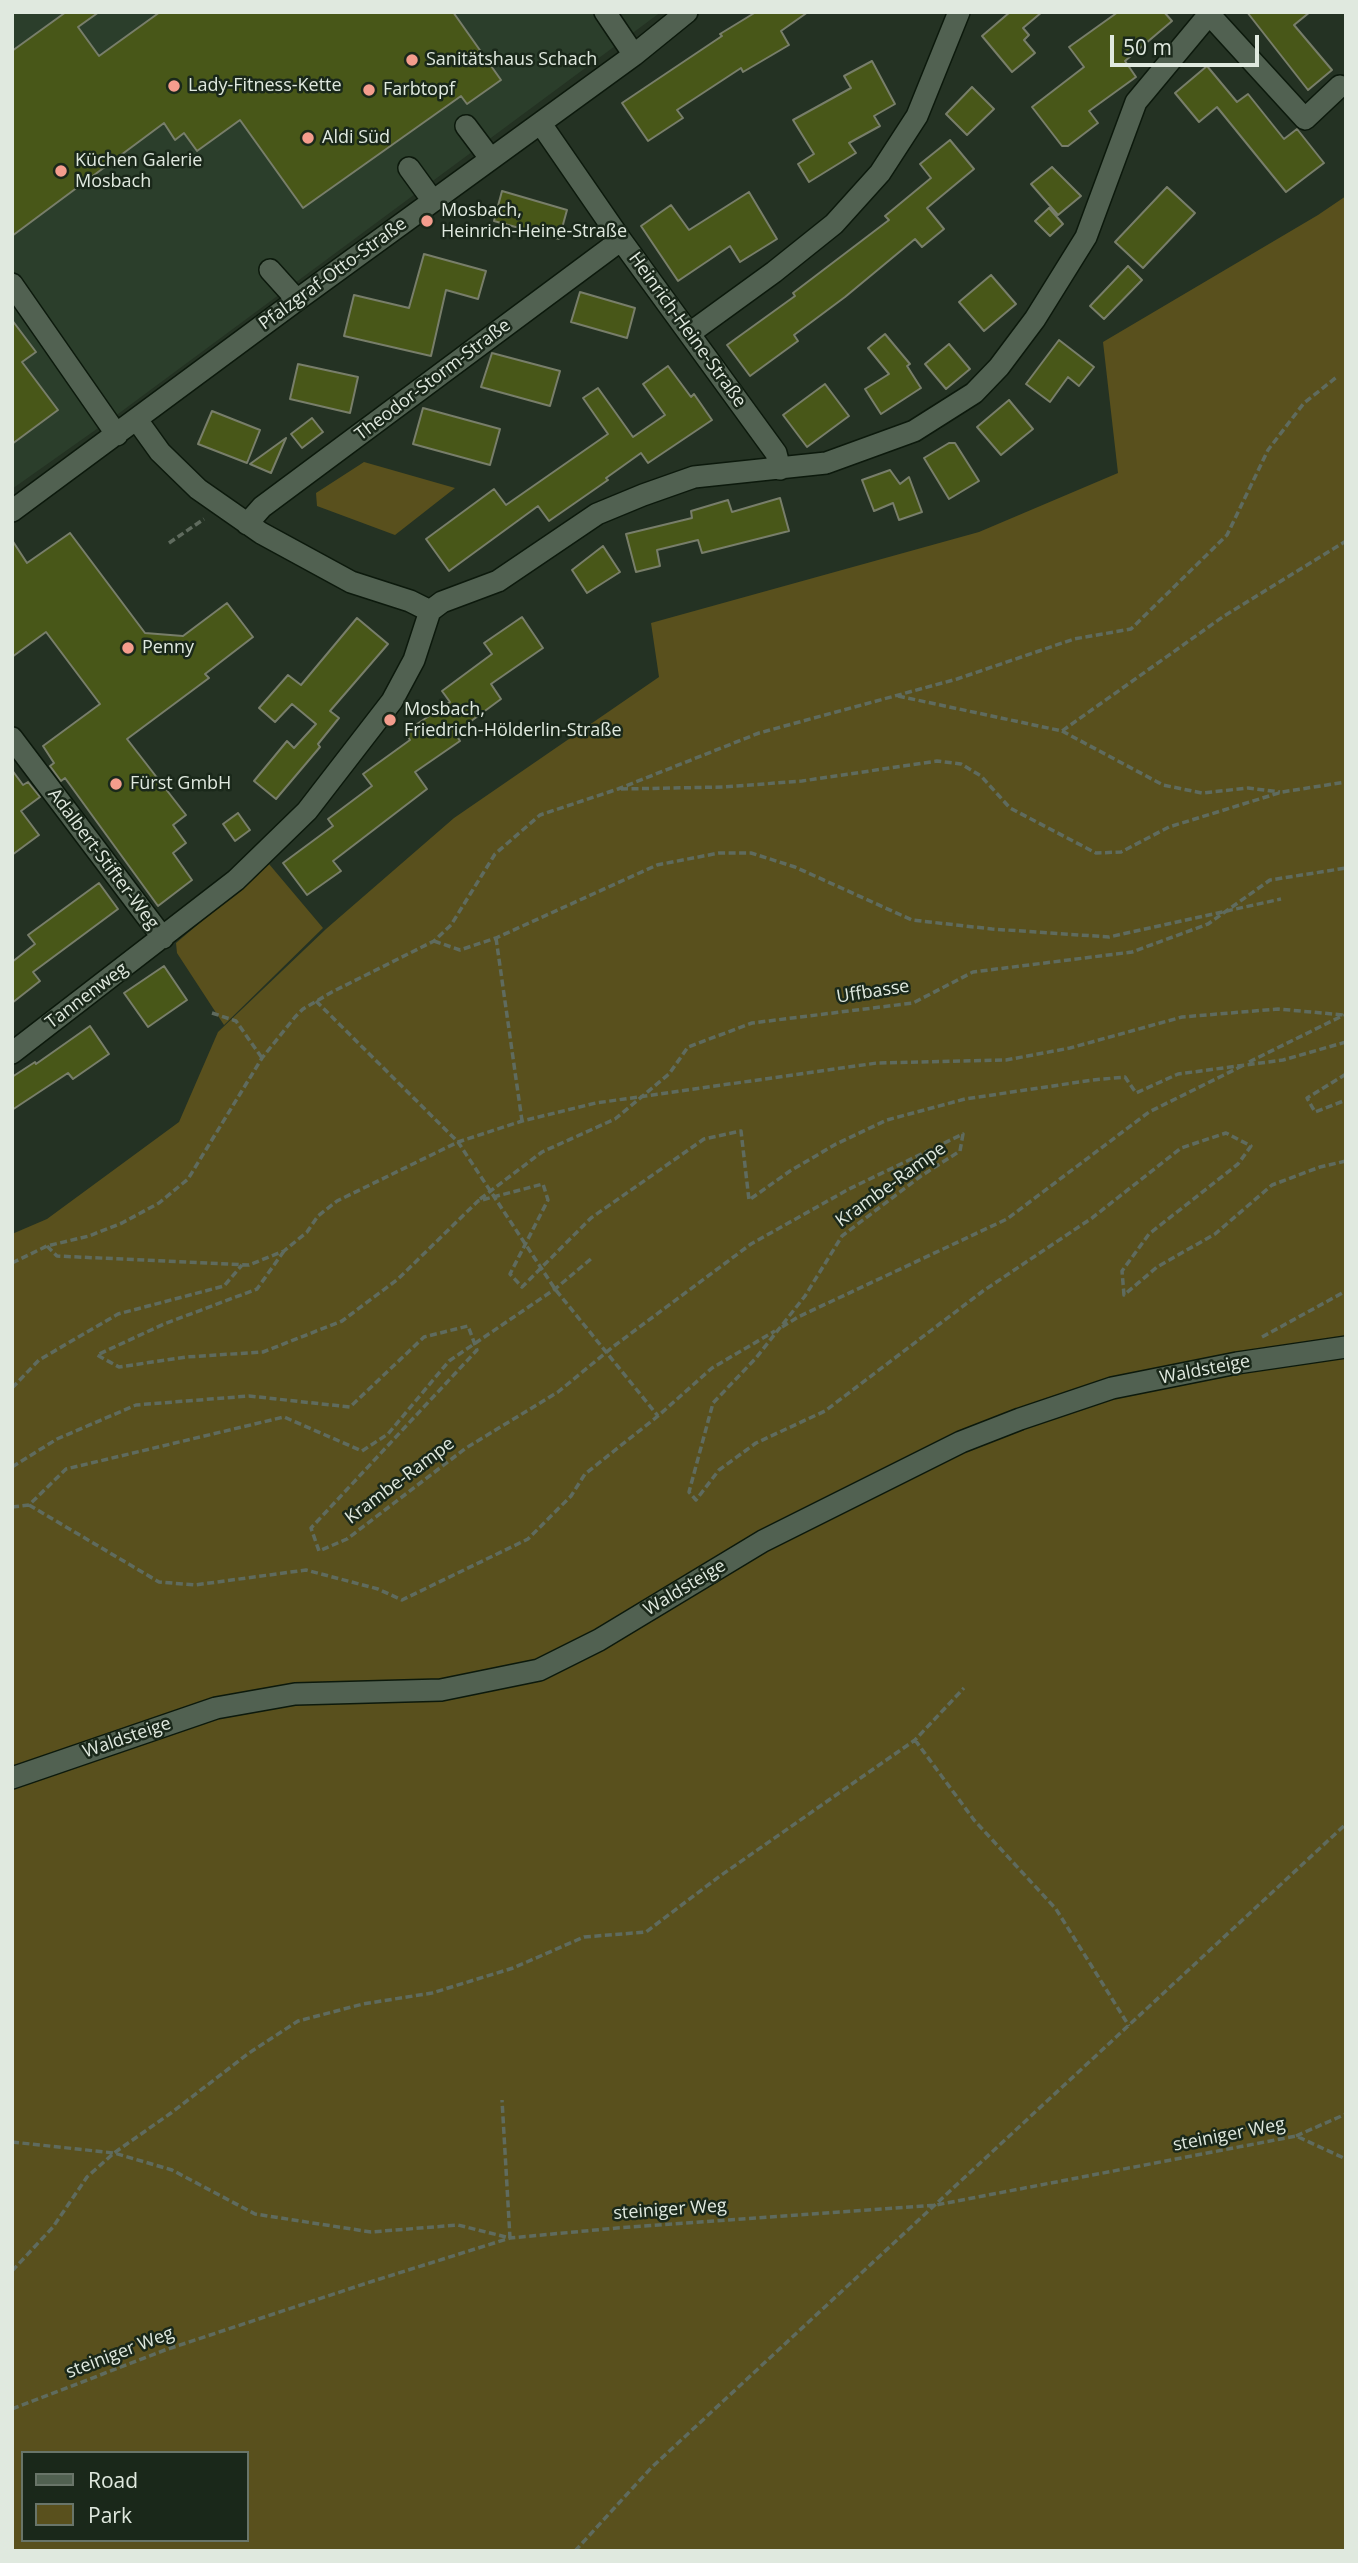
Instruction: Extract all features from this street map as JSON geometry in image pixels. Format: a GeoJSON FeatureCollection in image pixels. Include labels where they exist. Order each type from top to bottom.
{"type":"FeatureCollection","features":[{"type":"Feature","properties":{"kind":"street"},"geometry":{"type":"LineString","coordinates":[[605,12],[634,55]]}},
{"type":"Feature","properties":{"kind":"street","name":"Pfalzgraf-Otto-Straße"},"geometry":{"type":"LineString","coordinates":[[12,511],[490,158],[541,124],[687,12]]}},
{"type":"Feature","properties":{"kind":"street"},"geometry":{"type":"LineString","coordinates":[[690,333],[834,224],[880,173],[917,116],[959,12]]}},
{"type":"Feature","properties":{"kind":"street"},"geometry":{"type":"LineString","coordinates":[[137,420],[160,452],[198,489],[247,524],[351,582],[410,601],[430,611],[442,602],[498,582],[597,514],[643,495],[694,477],[826,463],[914,431],[974,394],[999,367],[1035,319],[1086,237],[1136,102],[1210,13],[1305,119],[1340,86]]}},
{"type":"Feature","properties":{"kind":"street","name":"Heinrich-Heine-Straße"},"geometry":{"type":"LineString","coordinates":[[541,124],[621,240],[776,453],[780,469]]}},
{"type":"Feature","properties":{"kind":"street"},"geometry":{"type":"LineString","coordinates":[[466,126],[490,158]]}},
{"type":"Feature","properties":{"kind":"street"},"geometry":{"type":"LineString","coordinates":[[409,168],[433,201]]}},
{"type":"Feature","properties":{"kind":"street","name":"Theodor-Storm-Straße"},"geometry":{"type":"LineString","coordinates":[[247,524],[262,507],[621,240]]}},
{"type":"Feature","properties":{"kind":"street"},"geometry":{"type":"LineString","coordinates":[[270,270],[296,300]]}},
{"type":"Feature","properties":{"kind":"street"},"geometry":{"type":"LineString","coordinates":[[12,285],[117,435]]}},
{"type":"Feature","properties":{"kind":"street","name":"Adalbert-Stifter-Weg"},"geometry":{"type":"LineString","coordinates":[[12,738],[163,938],[236,880],[307,811],[392,701],[414,660],[430,611]]}},
{"type":"Feature","properties":{"kind":"street","name":"Tannenweg"},"geometry":{"type":"LineString","coordinates":[[12,1054],[163,938]]}},
{"type":"Feature","properties":{"kind":"street","name":"Waldsteige"},"geometry":{"type":"LineString","coordinates":[[12,1778],[216,1707],[295,1694],[441,1690],[539,1670],[599,1640],[763,1541],[961,1442],[1112,1388],[1237,1363],[1346,1347]]}},
{"type":"Feature","properties":{"kind":"path"},"geometry":{"type":"LineString","coordinates":[[12,1263],[47,1246],[89,1236],[122,1223],[159,1203],[188,1179],[262,1058],[295,1017],[316,1001],[434,941],[451,925],[495,854],[540,815],[618,789],[759,733],[957,679],[1074,639],[1131,629],[1227,535],[1268,450],[1304,403],[1338,376]]}},
{"type":"Feature","properties":{"kind":"path"},"geometry":{"type":"LineString","coordinates":[[169,543],[212,513]]}},
{"type":"Feature","properties":{"kind":"path"},"geometry":{"type":"LineString","coordinates":[[1062,731],[1224,616],[1346,541]]}},
{"type":"Feature","properties":{"kind":"path"},"geometry":{"type":"LineString","coordinates":[[897,696],[1062,731],[1163,785],[1202,793],[1248,788],[1282,792]]}},
{"type":"Feature","properties":{"kind":"path"},"geometry":{"type":"LineString","coordinates":[[618,789],[724,787],[802,781],[879,767],[949,762],[961,764],[981,776],[1010,808],[1096,853],[1121,852],[1169,827],[1282,792],[1346,782]]}},
{"type":"Feature","properties":{"kind":"path"},"geometry":{"type":"LineString","coordinates":[[434,941],[460,950],[496,938],[657,865],[719,853],[751,853],[795,867],[901,915],[925,921],[1109,937],[1281,899]]}},
{"type":"Feature","properties":{"kind":"path","name":"Uffbasse"},"geometry":{"type":"LineString","coordinates":[[491,1194],[542,1152],[615,1119],[669,1074],[688,1047],[752,1023],[913,1003],[973,972],[1132,952],[1208,924],[1270,880],[1346,868]]}},
{"type":"Feature","properties":{"kind":"path"},"geometry":{"type":"LineString","coordinates":[[496,938],[522,1121]]}},
{"type":"Feature","properties":{"kind":"path"},"geometry":{"type":"LineString","coordinates":[[316,1001],[458,1142],[555,1289],[658,1416]]}},
{"type":"Feature","properties":{"kind":"path"},"geometry":{"type":"LineString","coordinates":[[1345,1014],[1278,1009],[1182,1017],[1070,1048],[1006,1060],[877,1063],[596,1103],[522,1121],[458,1142],[337,1201],[318,1216],[307,1231],[284,1251],[257,1289],[164,1324],[97,1355],[119,1367],[186,1357],[263,1352],[342,1321],[398,1279],[478,1201],[491,1194],[543,1184],[548,1200],[510,1274],[522,1287],[591,1218],[704,1139],[741,1130],[749,1200],[790,1171],[836,1144],[887,1120],[965,1099],[1125,1077],[1136,1093],[1178,1074],[1283,1060],[1346,1042]]}},
{"type":"Feature","properties":{"kind":"path"},"geometry":{"type":"LineString","coordinates":[[212,1013],[236,1021],[262,1058]]}},
{"type":"Feature","properties":{"kind":"path"},"geometry":{"type":"LineString","coordinates":[[29,1505],[159,1583],[195,1585],[306,1570],[378,1589],[402,1600],[528,1539],[570,1496],[584,1474],[658,1416],[712,1368],[798,1317],[1007,1219],[1149,1112],[1345,1014]]}},
{"type":"Feature","properties":{"kind":"path"},"geometry":{"type":"LineString","coordinates":[[1346,1074],[1307,1098],[1315,1112],[1346,1100]]}},
{"type":"Feature","properties":{"kind":"path","name":"Krambe-Rampe"},"geometry":{"type":"LineString","coordinates":[[475,1345],[477,1350],[310,1528],[319,1550],[348,1539],[466,1448],[558,1392],[751,1244],[849,1189],[963,1134],[960,1151],[920,1176],[842,1236],[805,1296],[713,1403],[689,1492],[696,1500],[719,1470],[756,1443],[825,1411],[983,1291],[1092,1218],[1181,1148],[1226,1133],[1251,1146],[1238,1164],[1149,1234],[1122,1271],[1124,1295],[1157,1267],[1215,1234],[1272,1185],[1320,1167],[1346,1161]]}},
{"type":"Feature","properties":{"kind":"path"},"geometry":{"type":"LineString","coordinates":[[47,1246],[57,1256],[242,1265],[284,1251]]}},
{"type":"Feature","properties":{"kind":"path"},"geometry":{"type":"LineString","coordinates":[[12,1507],[29,1505],[66,1469],[285,1417],[333,1441],[362,1451],[388,1434],[449,1361],[555,1289],[592,1258]]}},
{"type":"Feature","properties":{"kind":"path"},"geometry":{"type":"LineString","coordinates":[[12,1388],[40,1360],[118,1314],[224,1286],[242,1265]]}},
{"type":"Feature","properties":{"kind":"path"},"geometry":{"type":"LineString","coordinates":[[1237,1363],[1246,1347],[1346,1291]]}},
{"type":"Feature","properties":{"kind":"path"},"geometry":{"type":"LineString","coordinates":[[12,1467],[57,1439],[136,1405],[249,1396],[350,1407],[424,1337],[468,1326],[475,1345]]}},
{"type":"Feature","properties":{"kind":"path"},"geometry":{"type":"LineString","coordinates":[[12,2271],[54,2227],[87,2177],[114,2153],[249,2053],[298,2021],[363,2004],[432,1993],[513,1968],[584,1937],[646,1932],[720,1876],[915,1740],[964,1688]]}},
{"type":"Feature","properties":{"kind":"path"},"geometry":{"type":"LineString","coordinates":[[915,1740],[974,1821],[1056,1909],[1129,2026]]}},
{"type":"Feature","properties":{"kind":"path"},"geometry":{"type":"LineString","coordinates":[[575,2551],[651,2468],[1346,1824]]}},
{"type":"Feature","properties":{"kind":"path"},"geometry":{"type":"LineString","coordinates":[[12,2142],[114,2153],[172,2170],[255,2214],[371,2232],[458,2225],[510,2238],[502,2100]]}},
{"type":"Feature","properties":{"kind":"path"},"geometry":{"type":"LineString","coordinates":[[1296,2136],[1346,2114]]}},
{"type":"Feature","properties":{"kind":"path","name":"steiniger Weg"},"geometry":{"type":"LineString","coordinates":[[12,2409],[165,2350],[510,2238],[936,2205],[1296,2136],[1346,2159]]}},
{"type":"Feature","properties":{"kind":"shaded area"},"geometry":{"type":"Polygon","coordinates":[[[12,12],[661,12],[118,414],[12,489],[12,12]]]}},
{"type":"Feature","properties":{"kind":"green space"},"geometry":{"type":"Polygon","coordinates":[[[1346,196],[1346,2551],[12,2551],[12,1234],[47,1219],[179,1122],[218,1032],[326,929],[454,818],[659,677],[651,623],[979,532],[1118,473],[1103,342],[1346,196]]]}},
{"type":"Feature","properties":{"kind":"green space"},"geometry":{"type":"Polygon","coordinates":[[[364,462],[455,488],[395,535],[317,506],[316,493],[364,462]]]}},
{"type":"Feature","properties":{"kind":"green space"},"geometry":{"type":"Polygon","coordinates":[[[269,864],[323,928],[224,1025],[177,953],[176,943],[269,864]]]}},
{"type":"Feature","properties":{"kind":"building"},"geometry":{"type":"Polygon","coordinates":[[[66,12],[99,12],[78,27],[99,56],[160,12],[453,12],[501,80],[467,104],[461,96],[303,208],[240,120],[197,151],[184,133],[175,140],[164,123],[12,236],[12,51],[66,12]]]}},
{"type":"Feature","properties":{"kind":"building"},"geometry":{"type":"Polygon","coordinates":[[[756,12],[808,12],[781,31],[789,45],[743,72],[741,68],[677,110],[683,118],[648,141],[622,103],[756,12]]]}},
{"type":"Feature","properties":{"kind":"building"},"geometry":{"type":"Polygon","coordinates":[[[1010,12],[1042,12],[1023,28],[1029,35],[1024,40],[1035,53],[1012,72],[982,36],[1010,12]]]}},
{"type":"Feature","properties":{"kind":"building"},"geometry":{"type":"Polygon","coordinates":[[[1118,12],[1164,12],[1172,21],[1125,61],[1136,77],[1089,111],[1098,123],[1068,146],[1062,146],[1032,107],[1084,67],[1069,47],[1118,12]]]}},
{"type":"Feature","properties":{"kind":"building"},"geometry":{"type":"Polygon","coordinates":[[[1247,12],[1310,12],[1294,25],[1332,70],[1308,90],[1247,12]]]}},
{"type":"Feature","properties":{"kind":"building"},"geometry":{"type":"Polygon","coordinates":[[[872,61],[895,104],[874,116],[880,126],[849,143],[856,153],[809,182],[798,164],[814,154],[793,120],[851,88],[844,76],[872,61]]]}},
{"type":"Feature","properties":{"kind":"building"},"geometry":{"type":"Polygon","coordinates":[[[1207,66],[1237,102],[1248,94],[1284,139],[1297,129],[1324,163],[1286,192],[1217,107],[1199,122],[1175,93],[1207,66]]]}},
{"type":"Feature","properties":{"kind":"building"},"geometry":{"type":"Polygon","coordinates":[[[972,87],[994,109],[967,135],[946,114],[972,87]]]}},
{"type":"Feature","properties":{"kind":"building"},"geometry":{"type":"Polygon","coordinates":[[[950,140],[974,169],[927,208],[944,229],[922,247],[915,239],[794,335],[798,341],[750,376],[727,345],[795,296],[793,293],[889,220],[885,216],[931,178],[920,164],[950,140]]]}},
{"type":"Feature","properties":{"kind":"building"},"geometry":{"type":"Polygon","coordinates":[[[1052,167],[1081,196],[1058,215],[1031,184],[1052,167]]]}},
{"type":"Feature","properties":{"kind":"building"},"geometry":{"type":"Polygon","coordinates":[[[1167,187],[1195,213],[1143,268],[1115,242],[1167,187]]]}},
{"type":"Feature","properties":{"kind":"building"},"geometry":{"type":"Polygon","coordinates":[[[502,191],[567,210],[559,239],[494,221],[502,191]]]}},
{"type":"Feature","properties":{"kind":"building"},"geometry":{"type":"Polygon","coordinates":[[[749,192],[777,239],[740,262],[730,246],[678,281],[641,226],[671,205],[689,230],[749,192]]]}},
{"type":"Feature","properties":{"kind":"building"},"geometry":{"type":"Polygon","coordinates":[[[1049,208],[1063,224],[1050,236],[1035,221],[1049,208]]]}},
{"type":"Feature","properties":{"kind":"building"},"geometry":{"type":"Polygon","coordinates":[[[424,254],[486,271],[478,299],[446,290],[431,356],[344,336],[354,295],[409,308],[424,254]]]}},
{"type":"Feature","properties":{"kind":"building"},"geometry":{"type":"Polygon","coordinates":[[[1128,266],[1142,280],[1104,319],[1090,306],[1128,266]]]}},
{"type":"Feature","properties":{"kind":"building"},"geometry":{"type":"Polygon","coordinates":[[[991,275],[1016,304],[984,331],[959,302],[991,275]]]}},
{"type":"Feature","properties":{"kind":"building"},"geometry":{"type":"Polygon","coordinates":[[[580,292],[635,308],[627,338],[571,322],[580,292]]]}},
{"type":"Feature","properties":{"kind":"building"},"geometry":{"type":"Polygon","coordinates":[[[12,320],[36,352],[22,362],[58,410],[12,444],[12,320]]]}},
{"type":"Feature","properties":{"kind":"building"},"geometry":{"type":"Polygon","coordinates":[[[885,334],[910,364],[907,366],[921,388],[881,414],[865,389],[889,374],[868,348],[885,334]]]}},
{"type":"Feature","properties":{"kind":"building"},"geometry":{"type":"Polygon","coordinates":[[[1059,340],[1094,367],[1079,386],[1068,377],[1050,402],[1026,384],[1059,340]]]}},
{"type":"Feature","properties":{"kind":"building"},"geometry":{"type":"Polygon","coordinates":[[[949,344],[970,369],[946,389],[925,364],[949,344]]]}},
{"type":"Feature","properties":{"kind":"building"},"geometry":{"type":"Polygon","coordinates":[[[492,353],[560,371],[550,406],[481,387],[492,353]]]}},
{"type":"Feature","properties":{"kind":"building"},"geometry":{"type":"Polygon","coordinates":[[[298,364],[358,377],[350,413],[290,399],[298,364]]]}},
{"type":"Feature","properties":{"kind":"building"},"geometry":{"type":"Polygon","coordinates":[[[668,366],[691,397],[694,394],[712,420],[648,463],[641,453],[549,521],[538,506],[449,571],[426,539],[494,489],[506,505],[608,434],[583,398],[598,388],[633,437],[665,415],[643,384],[668,366]]]}},
{"type":"Feature","properties":{"kind":"building"},"geometry":{"type":"Polygon","coordinates":[[[825,384],[849,416],[807,447],[783,415],[825,384]]]}},
{"type":"Feature","properties":{"kind":"building"},"geometry":{"type":"Polygon","coordinates":[[[1009,400],[1033,429],[1001,455],[977,427],[1009,400]]]}},
{"type":"Feature","properties":{"kind":"building"},"geometry":{"type":"Polygon","coordinates":[[[423,408],[500,429],[490,465],[413,444],[423,408]]]}},
{"type":"Feature","properties":{"kind":"building"},"geometry":{"type":"Polygon","coordinates":[[[212,411],[260,430],[247,463],[198,444],[212,411]]]}},
{"type":"Feature","properties":{"kind":"building"},"geometry":{"type":"Polygon","coordinates":[[[312,418],[323,432],[302,448],[291,434],[312,418]]]}},
{"type":"Feature","properties":{"kind":"building"},"geometry":{"type":"Polygon","coordinates":[[[286,438],[271,473],[250,464],[286,438]]]}},
{"type":"Feature","properties":{"kind":"building"},"geometry":{"type":"Polygon","coordinates":[[[949,443],[955,443],[979,481],[949,499],[924,458],[949,443]]]}},
{"type":"Feature","properties":{"kind":"building"},"geometry":{"type":"Polygon","coordinates":[[[890,470],[900,484],[909,477],[922,512],[899,520],[893,503],[874,511],[862,480],[890,470]]]}},
{"type":"Feature","properties":{"kind":"building"},"geometry":{"type":"Polygon","coordinates":[[[780,498],[789,531],[702,553],[698,540],[657,550],[660,566],[636,572],[626,534],[692,518],[691,511],[728,500],[732,512],[780,498]]]}},
{"type":"Feature","properties":{"kind":"building"},"geometry":{"type":"Polygon","coordinates":[[[70,533],[145,633],[183,636],[227,603],[253,637],[205,674],[209,678],[127,739],[186,815],[173,825],[186,843],[173,853],[192,880],[158,906],[65,778],[61,781],[50,766],[54,763],[43,746],[100,704],[46,632],[12,657],[12,540],[27,563],[70,533]]]}},
{"type":"Feature","properties":{"kind":"building"},"geometry":{"type":"Polygon","coordinates":[[[603,546],[620,572],[587,593],[572,570],[603,546]]]}},
{"type":"Feature","properties":{"kind":"building"},"geometry":{"type":"Polygon","coordinates":[[[522,617],[543,648],[491,684],[501,699],[455,733],[460,741],[415,772],[427,789],[333,861],[341,871],[307,895],[283,863],[333,826],[328,819],[372,786],[363,774],[410,740],[405,732],[450,702],[442,691],[492,654],[484,643],[522,617]]]}},
{"type":"Feature","properties":{"kind":"building"},"geometry":{"type":"Polygon","coordinates":[[[357,618],[388,644],[330,711],[339,718],[318,744],[320,747],[276,799],[254,781],[287,741],[294,748],[316,724],[292,704],[275,722],[259,708],[288,675],[301,685],[357,618]]]}},
{"type":"Feature","properties":{"kind":"building"},"geometry":{"type":"Polygon","coordinates":[[[12,770],[23,785],[28,782],[40,797],[21,811],[39,835],[12,855],[12,770]]]}},
{"type":"Feature","properties":{"kind":"building"},"geometry":{"type":"Polygon","coordinates":[[[238,813],[250,830],[235,841],[223,824],[238,813]]]}},
{"type":"Feature","properties":{"kind":"building"},"geometry":{"type":"Polygon","coordinates":[[[99,883],[118,909],[33,972],[40,981],[12,1003],[12,962],[35,944],[28,935],[99,883]]]}},
{"type":"Feature","properties":{"kind":"building"},"geometry":{"type":"Polygon","coordinates":[[[164,966],[187,1000],[148,1027],[124,993],[164,966]]]}},
{"type":"Feature","properties":{"kind":"building"},"geometry":{"type":"Polygon","coordinates":[[[90,1026],[109,1054],[73,1079],[68,1073],[12,1110],[12,1077],[35,1062],[36,1064],[90,1026]]]}},
{"type":"Feature","properties":{"kind":"place","name":"Sanitätshaus Schach"},"geometry":{"type":"Point","coordinates":[412,60]}},
{"type":"Feature","properties":{"kind":"place","name":"Lady-Fitness-Kette"},"geometry":{"type":"Point","coordinates":[174,86]}},
{"type":"Feature","properties":{"kind":"place","name":"Farbtopf"},"geometry":{"type":"Point","coordinates":[369,90]}},
{"type":"Feature","properties":{"kind":"place","name":"Aldi Süd"},"geometry":{"type":"Point","coordinates":[308,138]}},
{"type":"Feature","properties":{"kind":"place","name":"Küchen Galerie Mosbach"},"geometry":{"type":"Point","coordinates":[61,171]}},
{"type":"Feature","properties":{"kind":"place","name":"Mosbach, Heinrich-Heine-Straße"},"geometry":{"type":"Point","coordinates":[427,221]}},
{"type":"Feature","properties":{"kind":"place","name":"Penny"},"geometry":{"type":"Point","coordinates":[128,648]}},
{"type":"Feature","properties":{"kind":"place","name":"Mosbach, Friedrich-Hölderlin-Straße"},"geometry":{"type":"Point","coordinates":[390,720]}},
{"type":"Feature","properties":{"kind":"place","name":"Fürst GmbH"},"geometry":{"type":"Point","coordinates":[116,784]}}]}
